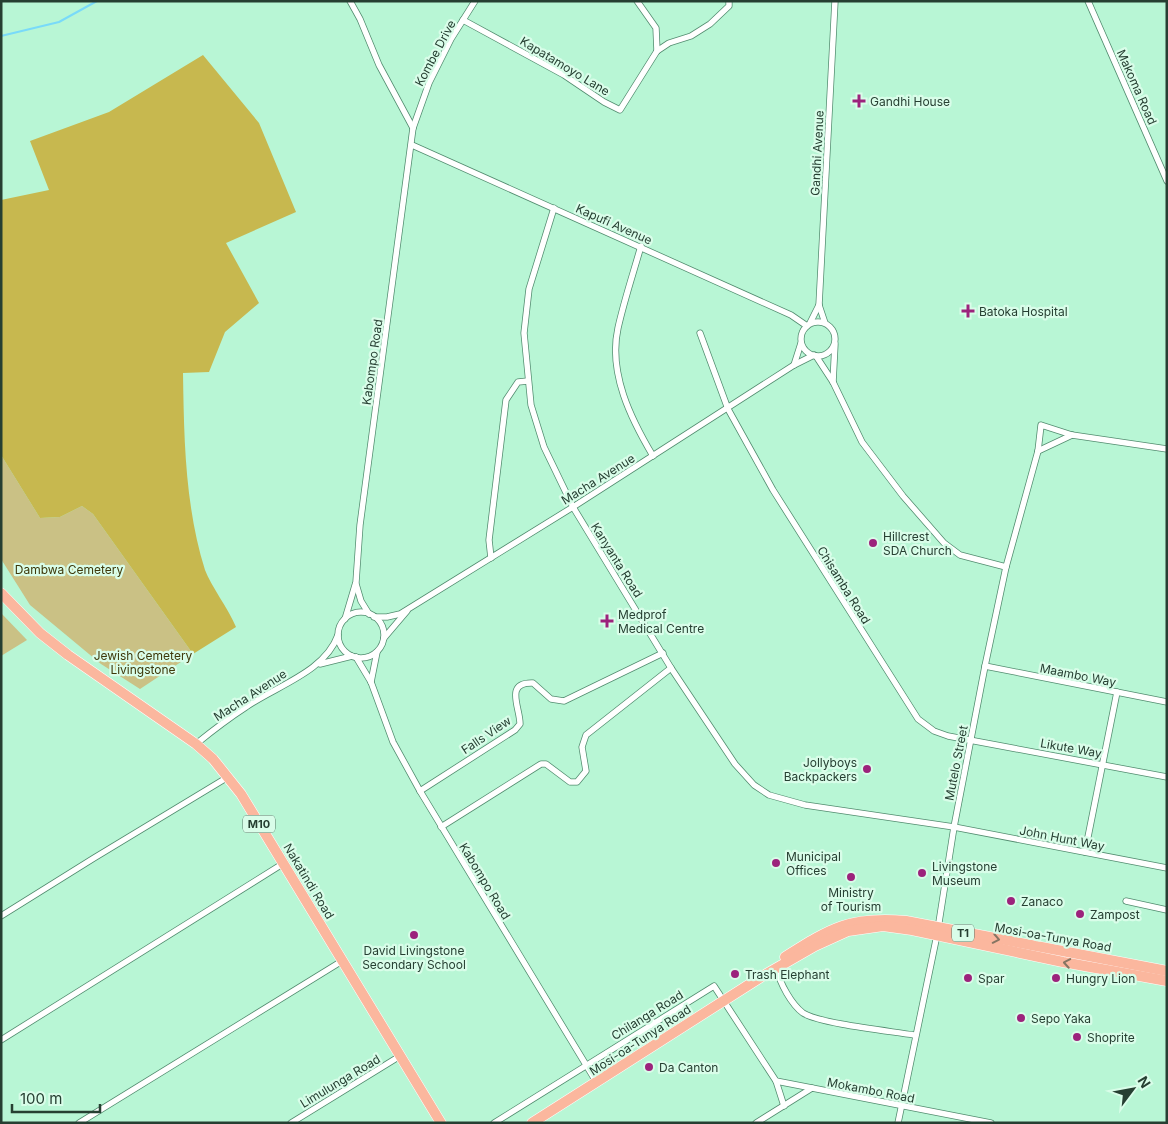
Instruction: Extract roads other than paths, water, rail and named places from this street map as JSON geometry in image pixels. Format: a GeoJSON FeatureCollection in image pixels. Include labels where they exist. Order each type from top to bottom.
{"type":"FeatureCollection","features":[{"type":"Feature","properties":{"kind":"highway","name":"Nakatindi Road"},"geometry":{"type":"LineString","coordinates":[[1,593],[20,615],[61,649],[196,744],[214,760],[241,794],[284,863],[440,1123]]}},
{"type":"Feature","properties":{"kind":"highway","name":"Mosi-oa-Tunya Road"},"geometry":{"type":"LineString","coordinates":[[532,1123],[761,977],[774,972],[830,929],[854,922],[883,919],[1064,962],[1167,980]]}},
{"type":"Feature","properties":{"kind":"highway","name":"Mosi-oa-Tunya Road"},"geometry":{"type":"LineString","coordinates":[[938,931],[1167,970]]}},
{"type":"Feature","properties":{"kind":"street"},"geometry":{"type":"LineString","coordinates":[[350,1],[360,19],[379,65],[413,128]]}},
{"type":"Feature","properties":{"kind":"street","name":"Kombe Drive"},"geometry":{"type":"LineString","coordinates":[[412,145],[413,128],[429,83],[475,1]]}},
{"type":"Feature","properties":{"kind":"street"},"geometry":{"type":"LineString","coordinates":[[638,1],[656,28],[657,51]]}},
{"type":"Feature","properties":{"kind":"street"},"geometry":{"type":"LineString","coordinates":[[657,51],[669,43],[691,36],[710,24],[728,6],[729,1]]}},
{"type":"Feature","properties":{"kind":"street","name":"Gandhi Avenue"},"geometry":{"type":"LineString","coordinates":[[825,323],[819,305],[835,1]]}},
{"type":"Feature","properties":{"kind":"street","name":"Makoma Road"},"geometry":{"type":"LineString","coordinates":[[1088,1],[1167,181]]}},
{"type":"Feature","properties":{"kind":"street","name":"Kapatamoyo Lane"},"geometry":{"type":"LineString","coordinates":[[463,20],[564,75],[618,110],[622,109],[657,51]]}},
{"type":"Feature","properties":{"kind":"street","name":"Kapufi Avenue"},"geometry":{"type":"LineString","coordinates":[[412,145],[640,246],[808,324]]}},
{"type":"Feature","properties":{"kind":"street","name":"Kabompo Road"},"geometry":{"type":"LineString","coordinates":[[345,619],[356,582],[360,525],[412,145]]}},
{"type":"Feature","properties":{"kind":"street","name":"Kanyanta Road"},"geometry":{"type":"LineString","coordinates":[[554,208],[528,289],[524,333],[531,405],[544,447],[573,506],[671,668],[735,764],[754,785],[769,795],[805,805],[954,827]]}},
{"type":"Feature","properties":{"kind":"street"},"geometry":{"type":"LineString","coordinates":[[640,246],[617,330],[618,372],[623,396],[636,428],[653,456]]}},
{"type":"Feature","properties":{"kind":"street","name":"Gandhi Avenue"},"geometry":{"type":"LineString","coordinates":[[808,324],[819,305]]}},
{"type":"Feature","properties":{"kind":"street"},"geometry":{"type":"LineString","coordinates":[[794,365],[801,343],[801,336],[808,324],[825,323],[833,331],[835,340],[833,382]]}},
{"type":"Feature","properties":{"kind":"street","name":"Chisamba Road"},"geometry":{"type":"LineString","coordinates":[[700,333],[728,409],[772,490],[918,719],[934,731],[971,740]]}},
{"type":"Feature","properties":{"kind":"street"},"geometry":{"type":"LineString","coordinates":[[815,355],[826,353],[835,340]]}},
{"type":"Feature","properties":{"kind":"street"},"geometry":{"type":"LineString","coordinates":[[801,343],[804,348],[815,355],[833,382],[862,442],[903,496],[944,543],[960,555],[1006,567]]}},
{"type":"Feature","properties":{"kind":"street","name":"Macha Avenue"},"geometry":{"type":"LineString","coordinates":[[372,615],[387,617],[400,614],[728,409],[794,365],[815,355]]}},
{"type":"Feature","properties":{"kind":"street"},"geometry":{"type":"LineString","coordinates":[[491,558],[489,540],[506,400],[518,382],[528,380]]}},
{"type":"Feature","properties":{"kind":"street","name":"Mutelo Street"},"geometry":{"type":"LineString","coordinates":[[898,1123],[914,1035],[938,931],[954,827],[985,666],[1006,567],[1038,451],[1041,425],[1072,435]]}},
{"type":"Feature","properties":{"kind":"street"},"geometry":{"type":"LineString","coordinates":[[1038,451],[1072,435],[1167,449]]}},
{"type":"Feature","properties":{"kind":"street","name":"Kabompo Road"},"geometry":{"type":"LineString","coordinates":[[356,582],[361,601],[372,615]]}},
{"type":"Feature","properties":{"kind":"street","name":"Macha Avenue"},"geometry":{"type":"LineString","coordinates":[[383,639],[412,606]]}},
{"type":"Feature","properties":{"kind":"street"},"geometry":{"type":"LineString","coordinates":[[355,613],[372,615],[381,624],[383,639],[376,652],[370,656],[354,657],[343,649],[338,635],[339,628],[345,619],[355,613]]}},
{"type":"Feature","properties":{"kind":"street","name":"Macha Avenue"},"geometry":{"type":"LineString","coordinates":[[196,744],[246,706],[316,665],[331,652],[338,635]]}},
{"type":"Feature","properties":{"kind":"street","name":"Kabompo Road"},"geometry":{"type":"LineString","coordinates":[[371,682],[376,652]]}},
{"type":"Feature","properties":{"kind":"street","name":"Falls View"},"geometry":{"type":"LineString","coordinates":[[420,791],[515,730],[520,724],[515,696],[518,688],[528,683],[533,683],[551,699],[564,701],[663,652]]}},
{"type":"Feature","properties":{"kind":"street","name":"Kabompo Road"},"geometry":{"type":"LineString","coordinates":[[354,657],[371,682],[393,742],[420,791],[596,1082]]}},
{"type":"Feature","properties":{"kind":"street","name":"Macha Avenue"},"geometry":{"type":"LineString","coordinates":[[316,665],[354,657]]}},
{"type":"Feature","properties":{"kind":"street","name":"Maambo Way"},"geometry":{"type":"LineString","coordinates":[[985,666],[1167,702]]}},
{"type":"Feature","properties":{"kind":"street"},"geometry":{"type":"LineString","coordinates":[[441,827],[540,764],[546,764],[570,782],[577,782],[586,771],[582,747],[586,735],[671,668]]}},
{"type":"Feature","properties":{"kind":"street"},"geometry":{"type":"LineString","coordinates":[[1085,852],[1117,692]]}},
{"type":"Feature","properties":{"kind":"street","name":"Likute Way"},"geometry":{"type":"LineString","coordinates":[[971,740],[1167,777]]}},
{"type":"Feature","properties":{"kind":"street"},"geometry":{"type":"LineString","coordinates":[[1,916],[228,777]]}},
{"type":"Feature","properties":{"kind":"street","name":"John Hunt Way"},"geometry":{"type":"LineString","coordinates":[[954,827],[1167,868]]}},
{"type":"Feature","properties":{"kind":"street"},"geometry":{"type":"LineString","coordinates":[[1,1040],[284,863]]}},
{"type":"Feature","properties":{"kind":"street"},"geometry":{"type":"LineString","coordinates":[[1126,901],[1167,910]]}},
{"type":"Feature","properties":{"kind":"street"},"geometry":{"type":"LineString","coordinates":[[79,1123],[342,961]]}},
{"type":"Feature","properties":{"kind":"street"},"geometry":{"type":"LineString","coordinates":[[774,972],[803,1012],[819,1019],[914,1035]]}},
{"type":"Feature","properties":{"kind":"street","name":"Chilanga Road"},"geometry":{"type":"LineString","coordinates":[[494,1123],[711,986],[716,987],[725,1000],[776,1081],[784,1106]]}},
{"type":"Feature","properties":{"kind":"street"},"geometry":{"type":"LineString","coordinates":[[653,1022],[663,1040]]}},
{"type":"Feature","properties":{"kind":"street","name":"Limulunga Road"},"geometry":{"type":"LineString","coordinates":[[291,1123],[400,1056]]}},
{"type":"Feature","properties":{"kind":"street"},"geometry":{"type":"LineString","coordinates":[[776,1081],[812,1088]]}},
{"type":"Feature","properties":{"kind":"street","name":"Mokambo Road"},"geometry":{"type":"LineString","coordinates":[[756,1123],[812,1088],[901,1107],[991,1123]]}},
{"type":"Feature","properties":{"kind":"waterway"},"geometry":{"type":"LineString","coordinates":[[1,36],[59,22],[97,1]]}},
{"type":"Feature","properties":{"kind":"place","name":"Gandhi House"},"geometry":{"type":"Point","coordinates":[859,101]}},
{"type":"Feature","properties":{"kind":"place","name":"Batoka Hospital"},"geometry":{"type":"Point","coordinates":[968,311]}},
{"type":"Feature","properties":{"kind":"place","name":"Hillcrest SDA Church"},"geometry":{"type":"Point","coordinates":[873,543]}},
{"type":"Feature","properties":{"kind":"place","name":"Medprof Medical Centre"},"geometry":{"type":"Point","coordinates":[607,621]}},
{"type":"Feature","properties":{"kind":"place","name":"Jollyboys Backpackers"},"geometry":{"type":"Point","coordinates":[867,769]}},
{"type":"Feature","properties":{"kind":"place","name":"Municipal Offices"},"geometry":{"type":"Point","coordinates":[776,863]}},
{"type":"Feature","properties":{"kind":"place","name":"Livingstone Museum"},"geometry":{"type":"Point","coordinates":[922,873]}},
{"type":"Feature","properties":{"kind":"place","name":"Ministry of Tourism"},"geometry":{"type":"Point","coordinates":[851,877]}},
{"type":"Feature","properties":{"kind":"place","name":"Zanaco"},"geometry":{"type":"Point","coordinates":[1011,901]}},
{"type":"Feature","properties":{"kind":"place","name":"Zampost"},"geometry":{"type":"Point","coordinates":[1080,914]}},
{"type":"Feature","properties":{"kind":"place","name":"David Livingstone Secondary School"},"geometry":{"type":"Point","coordinates":[414,935]}},
{"type":"Feature","properties":{"kind":"place","name":"Trash Elephant"},"geometry":{"type":"Point","coordinates":[735,974]}},
{"type":"Feature","properties":{"kind":"place","name":"Spar"},"geometry":{"type":"Point","coordinates":[968,978]}},
{"type":"Feature","properties":{"kind":"place","name":"Hungry Lion"},"geometry":{"type":"Point","coordinates":[1056,978]}},
{"type":"Feature","properties":{"kind":"place","name":"Sepo Yaka"},"geometry":{"type":"Point","coordinates":[1021,1018]}},
{"type":"Feature","properties":{"kind":"place","name":"Shoprite"},"geometry":{"type":"Point","coordinates":[1077,1037]}},
{"type":"Feature","properties":{"kind":"place","name":"Da Canton"},"geometry":{"type":"Point","coordinates":[649,1067]}},
{"type":"Feature","properties":{"kind":"park label","name":"Dambwa Cemetery"},"geometry":{"type":"Point","coordinates":[69,569]}},
{"type":"Feature","properties":{"kind":"park label","name":"Jewish Cemetery Livingstone"},"geometry":{"type":"Point","coordinates":[143,662]}}]}
